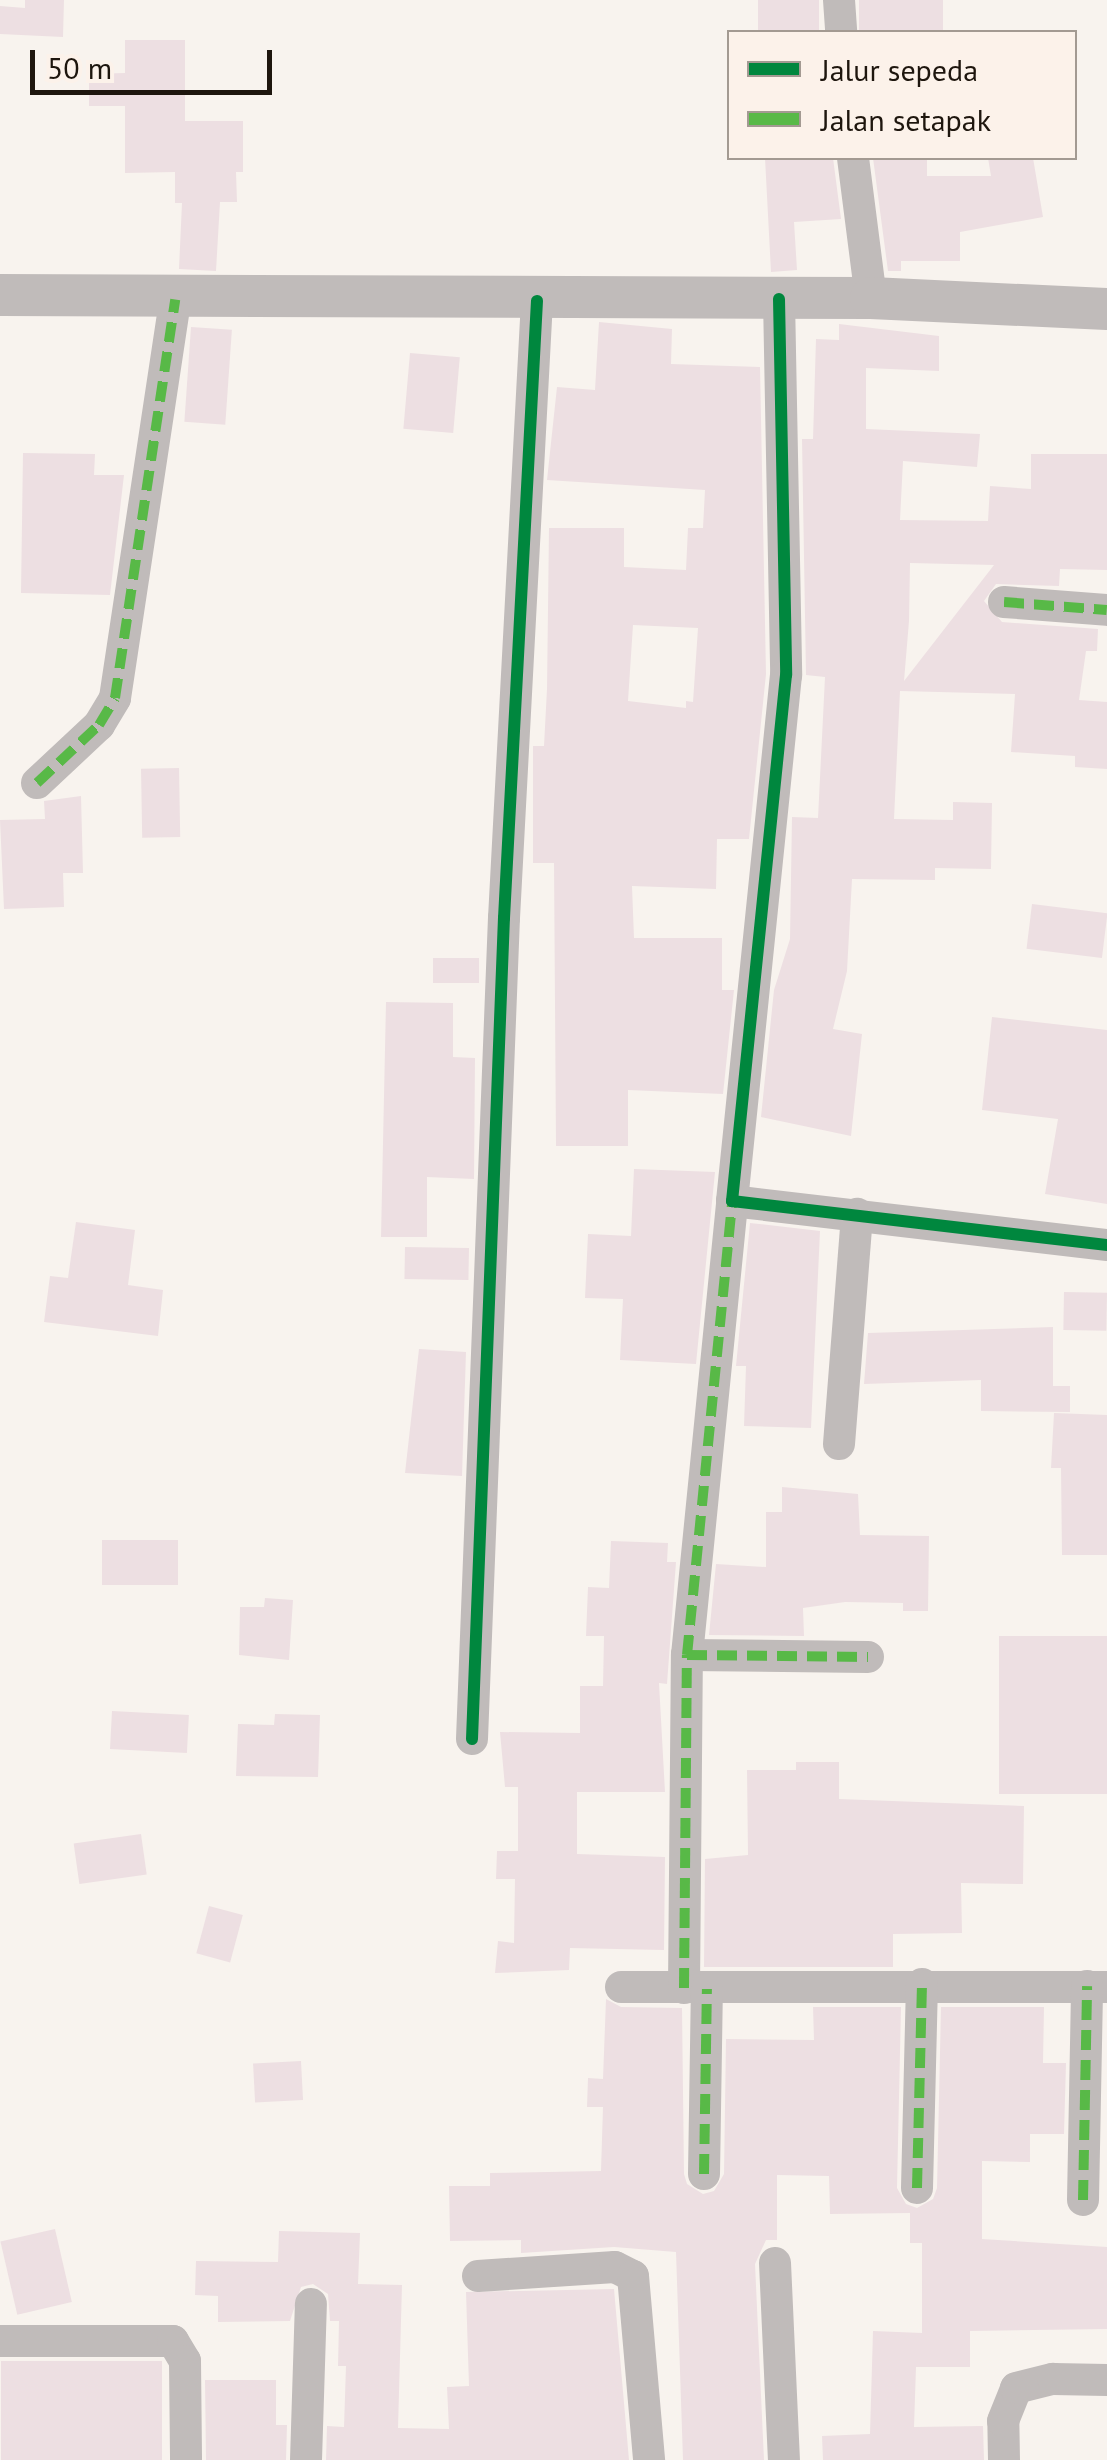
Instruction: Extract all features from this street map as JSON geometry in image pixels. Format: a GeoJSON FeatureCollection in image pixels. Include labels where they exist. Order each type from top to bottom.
{"type":"FeatureCollection","features":[{"type":"Feature","properties":{"kind":"street"},"geometry":{"type":"LineString","coordinates":[[838,0],[841,30]]}},
{"type":"Feature","properties":{"kind":"street"},"geometry":{"type":"LineString","coordinates":[[853,160],[871,298]]}},
{"type":"Feature","properties":{"kind":"street"},"geometry":{"type":"LineString","coordinates":[[0,295],[175,299],[871,298],[1107,310]]}},
{"type":"Feature","properties":{"kind":"street"},"geometry":{"type":"LineString","coordinates":[[38,783],[99,724],[115,698],[175,299]]}},
{"type":"Feature","properties":{"kind":"street"},"geometry":{"type":"LineString","coordinates":[[472,1739],[504,918],[537,300]]}},
{"type":"Feature","properties":{"kind":"street"},"geometry":{"type":"LineString","coordinates":[[704,2174],[688,1655],[786,674],[779,300]]}},
{"type":"Feature","properties":{"kind":"street"},"geometry":{"type":"LineString","coordinates":[[1004,602],[1107,610]]}},
{"type":"Feature","properties":{"kind":"street"},"geometry":{"type":"LineString","coordinates":[[732,1201],[1107,1245]]}},
{"type":"Feature","properties":{"kind":"street"},"geometry":{"type":"LineString","coordinates":[[839,1444],[857,1214]]}},
{"type":"Feature","properties":{"kind":"street"},"geometry":{"type":"LineString","coordinates":[[688,1655],[868,1657]]}},
{"type":"Feature","properties":{"kind":"street"},"geometry":{"type":"LineString","coordinates":[[917,2188],[922,1984]]}},
{"type":"Feature","properties":{"kind":"street"},"geometry":{"type":"LineString","coordinates":[[622,1987],[1097,1986],[1083,2200]]}},
{"type":"Feature","properties":{"kind":"street"},"geometry":{"type":"LineString","coordinates":[[775,2263],[784,2460]]}},
{"type":"Feature","properties":{"kind":"street"},"geometry":{"type":"LineString","coordinates":[[478,2276],[616,2267],[633,2276],[649,2460]]}},
{"type":"Feature","properties":{"kind":"street"},"geometry":{"type":"LineString","coordinates":[[306,2460],[311,2304]]}},
{"type":"Feature","properties":{"kind":"street"},"geometry":{"type":"LineString","coordinates":[[0,2341],[173,2340],[185,2361],[186,2460]]}},
{"type":"Feature","properties":{"kind":"street"},"geometry":{"type":"LineString","coordinates":[[1004,2460],[1002,2421],[1016,2388],[1054,2379],[1107,2380]]}},
{"type":"Feature","properties":{"kind":"building"},"geometry":{"type":"Polygon","coordinates":[[[25,0],[64,0],[63,37],[0,34],[0,6],[25,8],[25,0]]]}},
{"type":"Feature","properties":{"kind":"building"},"geometry":{"type":"Polygon","coordinates":[[[758,0],[819,0],[819,30],[758,30],[758,0]]]}},
{"type":"Feature","properties":{"kind":"building"},"geometry":{"type":"Polygon","coordinates":[[[859,0],[943,0],[943,30],[859,30],[859,0]]]}},
{"type":"Feature","properties":{"kind":"building"},"geometry":{"type":"Polygon","coordinates":[[[125,40],[185,40],[185,121],[243,121],[243,172],[236,172],[237,202],[220,202],[216,271],[179,269],[182,203],[175,203],[175,172],[125,173],[125,106],[89,106],[89,74],[125,73],[125,40]]]}},
{"type":"Feature","properties":{"kind":"building"},"geometry":{"type":"Polygon","coordinates":[[[765,160],[833,160],[841,219],[794,222],[797,270],[771,272],[765,160]]]}},
{"type":"Feature","properties":{"kind":"building"},"geometry":{"type":"Polygon","coordinates":[[[873,160],[927,160],[927,176],[991,176],[988,160],[1033,160],[1043,217],[960,232],[960,261],[901,261],[901,271],[888,271],[873,160]]]}},
{"type":"Feature","properties":{"kind":"building"},"geometry":{"type":"Polygon","coordinates":[[[599,322],[672,329],[671,364],[760,367],[766,674],[749,839],[717,839],[716,889],[632,886],[634,938],[722,938],[722,990],[734,990],[723,1094],[628,1090],[628,1146],[556,1146],[554,863],[533,863],[533,746],[544,746],[547,689],[549,528],[624,528],[624,567],[686,570],[688,528],[703,528],[705,490],[547,480],[557,387],[595,390],[599,322]],[[633,625],[628,701],[686,708],[686,701],[693,702],[698,628],[633,625]]]}},
{"type":"Feature","properties":{"kind":"building"},"geometry":{"type":"Polygon","coordinates":[[[839,324],[939,336],[939,371],[866,368],[866,429],[980,434],[977,467],[903,461],[900,520],[988,521],[990,486],[1031,489],[1031,454],[1107,454],[1107,570],[1060,569],[1059,586],[996,584],[984,601],[1002,622],[1098,629],[1097,651],[1086,651],[1079,700],[1107,702],[1107,769],[1075,767],[1075,756],[1011,752],[1015,694],[900,691],[894,819],[953,820],[953,802],[992,803],[991,869],[935,868],[935,880],[852,879],[847,971],[833,1029],[862,1034],[851,1136],[761,1117],[774,990],[790,939],[792,817],[818,818],[825,677],[806,675],[802,439],[813,439],[816,339],[839,340],[839,324]],[[910,563],[904,681],[994,565],[910,563]]]}},
{"type":"Feature","properties":{"kind":"building"},"geometry":{"type":"Polygon","coordinates":[[[191,327],[232,330],[225,425],[184,422],[191,327]]]}},
{"type":"Feature","properties":{"kind":"building"},"geometry":{"type":"Polygon","coordinates":[[[410,353],[460,357],[453,433],[403,429],[410,353]]]}},
{"type":"Feature","properties":{"kind":"building"},"geometry":{"type":"Polygon","coordinates":[[[23,453],[95,454],[94,475],[124,475],[110,595],[21,593],[23,453]]]}},
{"type":"Feature","properties":{"kind":"building"},"geometry":{"type":"Polygon","coordinates":[[[179,768],[180,837],[142,838],[141,769],[179,768]]]}},
{"type":"Feature","properties":{"kind":"building"},"geometry":{"type":"Polygon","coordinates":[[[81,796],[83,873],[63,873],[64,907],[4,909],[0,820],[45,819],[44,801],[81,796]]]}},
{"type":"Feature","properties":{"kind":"building"},"geometry":{"type":"Polygon","coordinates":[[[1032,904],[1107,913],[1102,958],[1027,949],[1032,904]]]}},
{"type":"Feature","properties":{"kind":"building"},"geometry":{"type":"Polygon","coordinates":[[[433,958],[479,958],[479,983],[433,983],[433,958]]]}},
{"type":"Feature","properties":{"kind":"building"},"geometry":{"type":"Polygon","coordinates":[[[386,1002],[453,1003],[453,1057],[475,1058],[474,1179],[427,1177],[427,1237],[381,1237],[386,1002]]]}},
{"type":"Feature","properties":{"kind":"building"},"geometry":{"type":"Polygon","coordinates":[[[992,1017],[1107,1030],[1107,1204],[1045,1194],[1058,1119],[982,1110],[992,1017]]]}},
{"type":"Feature","properties":{"kind":"building"},"geometry":{"type":"Polygon","coordinates":[[[634,1169],[715,1172],[696,1364],[620,1360],[623,1299],[585,1298],[588,1234],[631,1236],[634,1169]]]}},
{"type":"Feature","properties":{"kind":"building"},"geometry":{"type":"Polygon","coordinates":[[[76,1222],[135,1230],[128,1285],[163,1290],[158,1336],[44,1322],[50,1276],[68,1278],[76,1222]]]}},
{"type":"Feature","properties":{"kind":"building"},"geometry":{"type":"Polygon","coordinates":[[[750,1223],[820,1231],[811,1428],[744,1426],[746,1366],[736,1366],[750,1223]]]}},
{"type":"Feature","properties":{"kind":"building"},"geometry":{"type":"Polygon","coordinates":[[[405,1247],[469,1248],[468,1280],[404,1279],[405,1247]]]}},
{"type":"Feature","properties":{"kind":"building"},"geometry":{"type":"Polygon","coordinates":[[[1064,1292],[1107,1293],[1106,1331],[1063,1330],[1064,1292]]]}},
{"type":"Feature","properties":{"kind":"building"},"geometry":{"type":"Polygon","coordinates":[[[1053,1327],[1053,1386],[1070,1386],[1070,1412],[981,1411],[981,1380],[864,1384],[868,1333],[1053,1327]]]}},
{"type":"Feature","properties":{"kind":"building"},"geometry":{"type":"Polygon","coordinates":[[[419,1349],[466,1352],[462,1476],[405,1473],[419,1349]]]}},
{"type":"Feature","properties":{"kind":"building"},"geometry":{"type":"Polygon","coordinates":[[[1054,1413],[1107,1415],[1107,1555],[1062,1555],[1061,1468],[1051,1468],[1054,1413]]]}},
{"type":"Feature","properties":{"kind":"building"},"geometry":{"type":"Polygon","coordinates":[[[782,1487],[858,1494],[860,1535],[929,1536],[928,1611],[903,1611],[903,1603],[845,1602],[803,1608],[804,1636],[709,1635],[716,1564],[766,1567],[766,1512],[782,1512],[782,1487]]]}},
{"type":"Feature","properties":{"kind":"building"},"geometry":{"type":"Polygon","coordinates":[[[102,1540],[178,1540],[178,1585],[102,1585],[102,1540]]]}},
{"type":"Feature","properties":{"kind":"building"},"geometry":{"type":"Polygon","coordinates":[[[611,1541],[668,1543],[667,1562],[676,1562],[667,1684],[659,1683],[665,1792],[577,1792],[577,1854],[665,1857],[664,1950],[570,1948],[569,1970],[495,1973],[498,1941],[514,1943],[515,1879],[496,1879],[497,1851],[518,1851],[518,1787],[505,1787],[500,1732],[580,1733],[580,1686],[603,1686],[604,1636],[586,1636],[588,1587],[609,1588],[611,1541]]]}},
{"type":"Feature","properties":{"kind":"building"},"geometry":{"type":"Polygon","coordinates":[[[265,1598],[293,1600],[289,1660],[239,1655],[240,1607],[264,1607],[265,1598]]]}},
{"type":"Feature","properties":{"kind":"building"},"geometry":{"type":"Polygon","coordinates":[[[999,1636],[1107,1636],[1107,1794],[999,1794],[999,1636]]]}},
{"type":"Feature","properties":{"kind":"building"},"geometry":{"type":"Polygon","coordinates":[[[112,1711],[189,1715],[187,1753],[110,1749],[112,1711]]]}},
{"type":"Feature","properties":{"kind":"building"},"geometry":{"type":"Polygon","coordinates":[[[275,1714],[320,1715],[318,1777],[236,1776],[238,1724],[274,1725],[275,1714]]]}},
{"type":"Feature","properties":{"kind":"building"},"geometry":{"type":"Polygon","coordinates":[[[796,1762],[839,1762],[839,1799],[1024,1806],[1023,1884],[961,1883],[962,1933],[893,1934],[893,1967],[704,1967],[705,1859],[748,1855],[747,1770],[796,1770],[796,1762]]]}},
{"type":"Feature","properties":{"kind":"building"},"geometry":{"type":"Polygon","coordinates":[[[141,1834],[147,1875],[79,1884],[74,1843],[141,1834]]]}},
{"type":"Feature","properties":{"kind":"building"},"geometry":{"type":"Polygon","coordinates":[[[209,1906],[243,1915],[230,1962],[196,1953],[209,1906]]]}},
{"type":"Feature","properties":{"kind":"building"},"geometry":{"type":"Polygon","coordinates":[[[606,1999],[621,2007],[682,2008],[684,2174],[687,2184],[703,2194],[714,2191],[724,2174],[726,2039],[814,2040],[813,2007],[901,2007],[897,2188],[906,2204],[917,2208],[933,2199],[937,2188],[941,2007],[1044,2007],[1043,2063],[1066,2063],[1064,2134],[1030,2134],[1030,2162],[982,2161],[982,2239],[1107,2247],[1107,2329],[970,2331],[970,2367],[916,2367],[914,2427],[983,2426],[984,2460],[823,2460],[822,2436],[870,2434],[873,2331],[922,2333],[922,2243],[910,2243],[910,2213],[830,2214],[829,2176],[777,2175],[777,2240],[766,2240],[755,2264],[764,2460],[683,2460],[676,2252],[614,2247],[521,2253],[521,2240],[450,2241],[449,2186],[490,2186],[490,2173],[601,2171],[603,2107],[587,2107],[588,2078],[603,2079],[606,1999]]]}},
{"type":"Feature","properties":{"kind":"building"},"geometry":{"type":"Polygon","coordinates":[[[301,2061],[303,2100],[255,2102],[253,2064],[301,2061]]]}},
{"type":"Feature","properties":{"kind":"building"},"geometry":{"type":"Polygon","coordinates":[[[55,2229],[72,2302],[17,2315],[0,2242],[55,2229]]]}},
{"type":"Feature","properties":{"kind":"building"},"geometry":{"type":"Polygon","coordinates":[[[279,2231],[360,2233],[358,2284],[402,2285],[398,2428],[449,2429],[447,2387],[469,2386],[466,2292],[614,2289],[629,2460],[326,2460],[327,2426],[344,2427],[346,2366],[338,2366],[339,2321],[330,2321],[328,2294],[313,2284],[301,2287],[290,2321],[218,2322],[218,2296],[195,2295],[196,2261],[278,2262],[279,2231]]]}},
{"type":"Feature","properties":{"kind":"building"},"geometry":{"type":"Polygon","coordinates":[[[1,2361],[162,2361],[162,2460],[1,2460],[1,2361]]]}},
{"type":"Feature","properties":{"kind":"building"},"geometry":{"type":"Polygon","coordinates":[[[205,2380],[276,2380],[276,2425],[287,2425],[286,2460],[206,2460],[205,2380]]]}},
{"type":"Feature","properties":{"kind":"marked path"},"geometry":{"type":"LineString","coordinates":[[37,783],[99,725],[115,698],[175,299]]}},
{"type":"Feature","properties":{"kind":"marked path"},"geometry":{"type":"LineString","coordinates":[[1004,602],[1107,610]]}},
{"type":"Feature","properties":{"kind":"marked path"},"geometry":{"type":"LineString","coordinates":[[684,1988],[687,1655],[732,1201]]}},
{"type":"Feature","properties":{"kind":"marked path"},"geometry":{"type":"LineString","coordinates":[[687,1655],[868,1657]]}},
{"type":"Feature","properties":{"kind":"marked path"},"geometry":{"type":"LineString","coordinates":[[917,2188],[922,1984]]}},
{"type":"Feature","properties":{"kind":"marked path"},"geometry":{"type":"LineString","coordinates":[[1083,2200],[1087,1986]]}},
{"type":"Feature","properties":{"kind":"marked path"},"geometry":{"type":"LineString","coordinates":[[704,2174],[707,1989]]}},
{"type":"Feature","properties":{"kind":"cycle path"},"geometry":{"type":"LineString","coordinates":[[779,299],[786,675],[732,1201],[1107,1245]]}},
{"type":"Feature","properties":{"kind":"cycle path"},"geometry":{"type":"LineString","coordinates":[[472,1739],[504,918],[537,301]]}}]}
